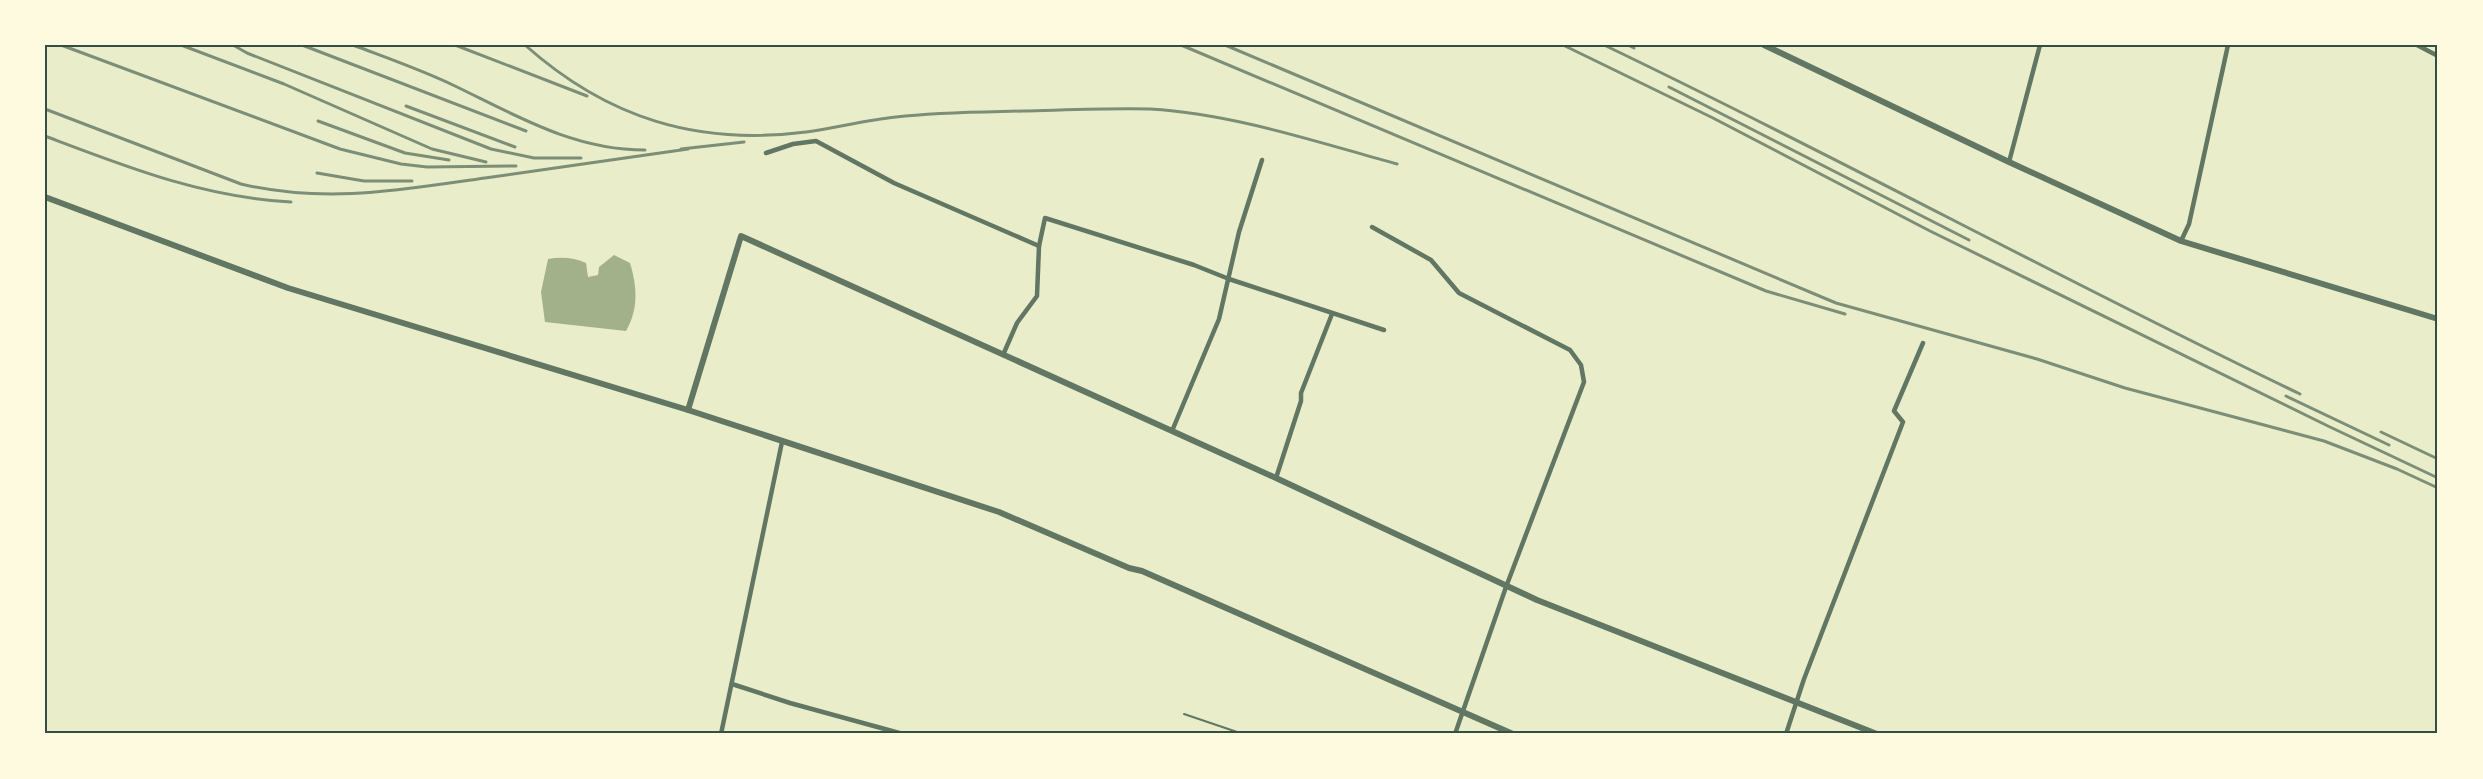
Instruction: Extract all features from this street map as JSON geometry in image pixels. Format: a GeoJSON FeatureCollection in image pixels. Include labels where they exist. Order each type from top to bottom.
{"type":"FeatureCollection","features":[{"type":"Feature","properties":{"kind":"street"},"geometry":{"type":"LineString","coordinates":[[1764,45],[2008,162],[2181,241],[2438,319]]}},
{"type":"Feature","properties":{"kind":"street"},"geometry":{"type":"LineString","coordinates":[[2008,162],[2040,45]]}},
{"type":"Feature","properties":{"kind":"street"},"geometry":{"type":"LineString","coordinates":[[2181,241],[2189,224],[2228,45]]}},
{"type":"Feature","properties":{"kind":"street"},"geometry":{"type":"LineString","coordinates":[[2418,45],[2438,56]]}},
{"type":"Feature","properties":{"kind":"street"},"geometry":{"type":"LineString","coordinates":[[766,153],[793,144],[816,141],[904,188],[1039,246]]}},
{"type":"Feature","properties":{"kind":"street"},"geometry":{"type":"LineString","coordinates":[[1172,431],[1219,320],[1239,232],[1262,160]]}},
{"type":"Feature","properties":{"kind":"street"},"geometry":{"type":"LineString","coordinates":[[45,197],[288,288],[688,410],[1022,521],[1129,568],[1142,571],[1513,734]]}},
{"type":"Feature","properties":{"kind":"street"},"geometry":{"type":"LineString","coordinates":[[1004,355],[1017,322],[1037,296],[1039,246],[1045,218],[1194,265],[1229,279],[1384,330]]}},
{"type":"Feature","properties":{"kind":"street"},"geometry":{"type":"LineString","coordinates":[[1372,227],[1431,260],[1458,294],[1570,350],[1581,365],[1584,382],[1506,586],[1461,711],[1455,734]]}},
{"type":"Feature","properties":{"kind":"street"},"geometry":{"type":"LineString","coordinates":[[688,410],[741,236],[1276,478],[1506,586],[1877,734]]}},
{"type":"Feature","properties":{"kind":"street"},"geometry":{"type":"LineString","coordinates":[[1276,478],[1301,401],[1301,393],[1332,314]]}},
{"type":"Feature","properties":{"kind":"street"},"geometry":{"type":"LineString","coordinates":[[1786,734],[1903,422],[1894,411],[1923,343]]}},
{"type":"Feature","properties":{"kind":"street"},"geometry":{"type":"LineString","coordinates":[[721,734],[782,442]]}},
{"type":"Feature","properties":{"kind":"street"},"geometry":{"type":"LineString","coordinates":[[732,684],[790,703],[903,734]]}},
{"type":"Feature","properties":{"kind":"lane"},"geometry":{"type":"LineString","coordinates":[[1184,714],[1243,734]]}},
{"type":"Feature","properties":{"kind":"shaded area"},"geometry":{"type":"Polygon","coordinates":[[[614,255],[630,263],[634,280],[635,306],[626,331],[545,322],[541,292],[548,259],[567,258],[586,263],[588,277],[598,275],[599,267],[614,255]]]}},
{"type":"Feature","properties":{"kind":"railway"},"geometry":{"type":"LineString","coordinates":[[61,45],[340,149],[401,164],[427,167],[516,166]]}},
{"type":"Feature","properties":{"kind":"railway"},"geometry":{"type":"LineString","coordinates":[[181,45],[284,84],[432,149],[486,162]]}},
{"type":"Feature","properties":{"kind":"railway"},"geometry":{"type":"LineString","coordinates":[[233,45],[247,53],[491,149],[534,158],[581,158]]}},
{"type":"Feature","properties":{"kind":"railway"},"geometry":{"type":"LineString","coordinates":[[302,45],[526,131]]}},
{"type":"Feature","properties":{"kind":"railway"},"geometry":{"type":"LineString","coordinates":[[353,45],[430,75],[570,138],[594,144],[645,150]]}},
{"type":"Feature","properties":{"kind":"railway"},"geometry":{"type":"LineString","coordinates":[[455,45],[587,96]]}},
{"type":"Feature","properties":{"kind":"railway"},"geometry":{"type":"LineString","coordinates":[[525,45],[556,70],[588,91],[621,108],[655,121],[691,130],[728,135],[766,135],[806,132],[884,118],[928,114],[1150,109],[1244,123],[1397,164]]}},
{"type":"Feature","properties":{"kind":"railway"},"geometry":{"type":"LineString","coordinates":[[1181,45],[1766,291],[1845,314]]}},
{"type":"Feature","properties":{"kind":"railway"},"geometry":{"type":"LineString","coordinates":[[1225,45],[1836,303],[2037,359],[2125,388],[2324,441],[2397,469],[2438,488]]}},
{"type":"Feature","properties":{"kind":"railway"},"geometry":{"type":"LineString","coordinates":[[1563,45],[1713,118],[1930,231],[2438,478]]}},
{"type":"Feature","properties":{"kind":"railway"},"geometry":{"type":"LineString","coordinates":[[1604,45],[2300,394]]}},
{"type":"Feature","properties":{"kind":"railway"},"geometry":{"type":"LineString","coordinates":[[1628,45],[1634,48]]}},
{"type":"Feature","properties":{"kind":"railway"},"geometry":{"type":"LineString","coordinates":[[1669,87],[1969,240]]}},
{"type":"Feature","properties":{"kind":"railway"},"geometry":{"type":"LineString","coordinates":[[406,106],[515,147]]}},
{"type":"Feature","properties":{"kind":"railway"},"geometry":{"type":"LineString","coordinates":[[45,109],[241,184],[303,193],[333,194],[393,190],[688,149]]}},
{"type":"Feature","properties":{"kind":"railway"},"geometry":{"type":"LineString","coordinates":[[318,121],[405,153],[449,160]]}},
{"type":"Feature","properties":{"kind":"railway"},"geometry":{"type":"LineString","coordinates":[[45,136],[165,179],[227,194],[291,202]]}},
{"type":"Feature","properties":{"kind":"railway"},"geometry":{"type":"LineString","coordinates":[[681,149],[744,142]]}},
{"type":"Feature","properties":{"kind":"railway"},"geometry":{"type":"LineString","coordinates":[[317,173],[364,181],[412,181]]}},
{"type":"Feature","properties":{"kind":"railway"},"geometry":{"type":"LineString","coordinates":[[2286,396],[2389,445]]}},
{"type":"Feature","properties":{"kind":"railway"},"geometry":{"type":"LineString","coordinates":[[2381,432],[2438,459]]}}]}
